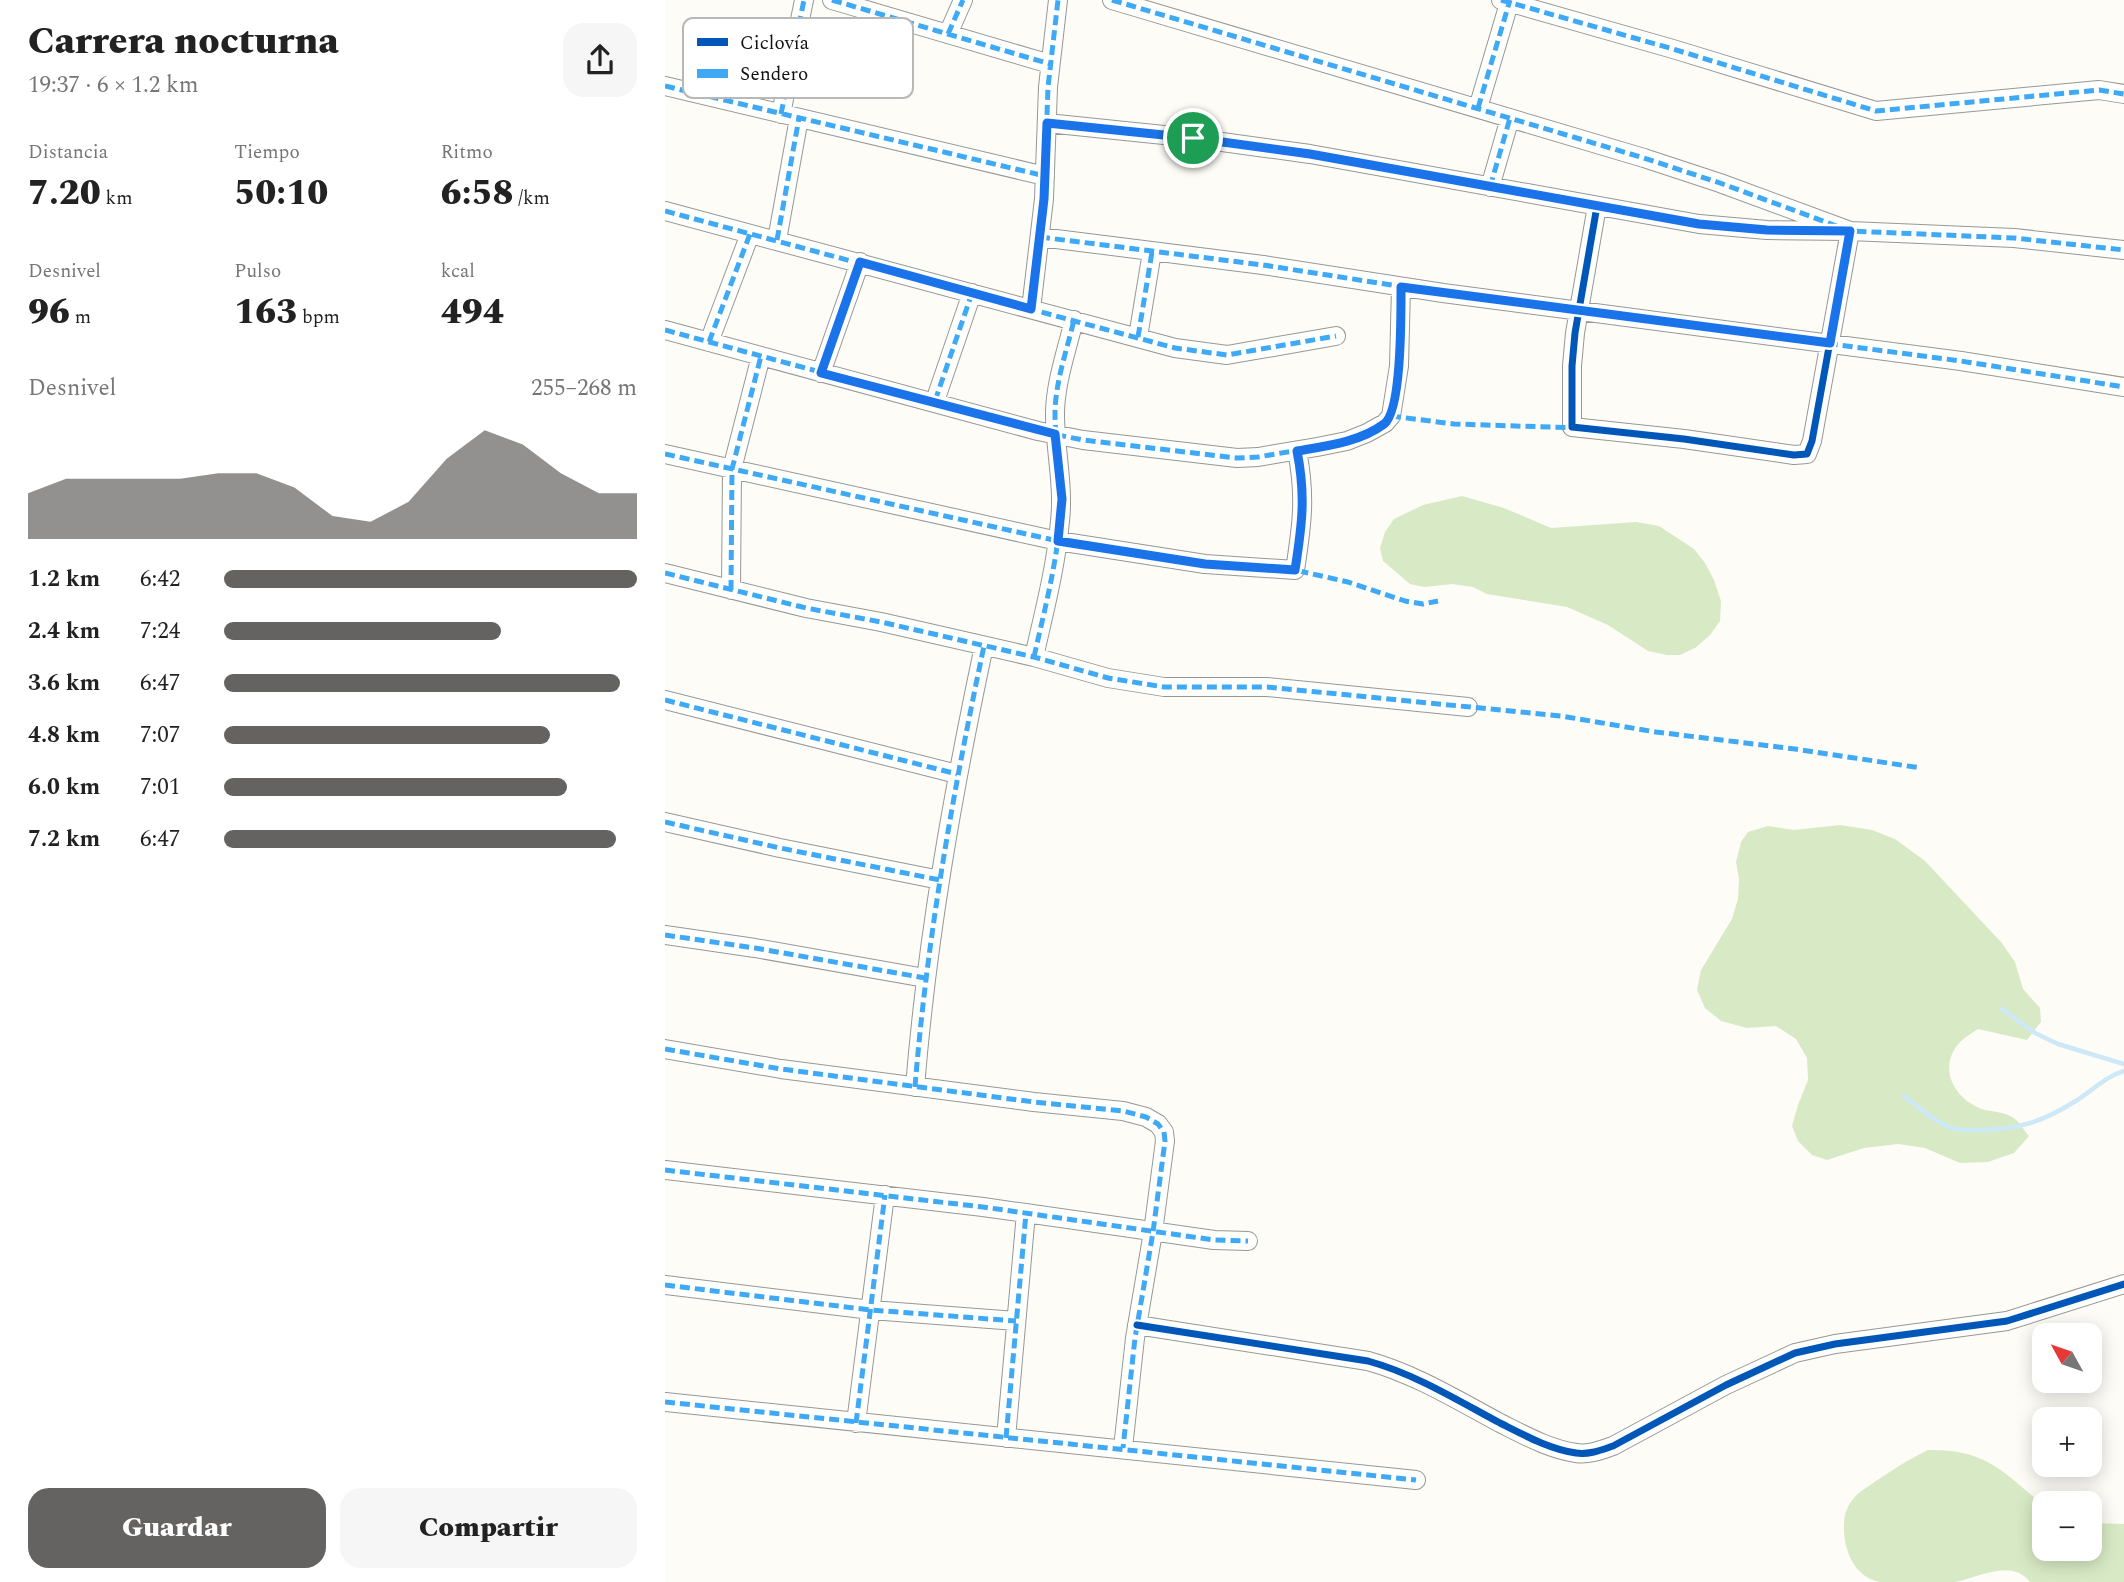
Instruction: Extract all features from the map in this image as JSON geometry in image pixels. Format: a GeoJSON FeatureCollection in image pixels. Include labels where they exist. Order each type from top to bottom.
{"type":"FeatureCollection","features":[{"type":"Feature","properties":{"kind":"street"},"geometry":{"type":"LineString","coordinates":[[802,18],[804,0]]}},
{"type":"Feature","properties":{"kind":"street"},"geometry":{"type":"LineString","coordinates":[[948,34],[963,0]]}},
{"type":"Feature","properties":{"kind":"street"},"geometry":{"type":"LineString","coordinates":[[1031,309],[1040,237],[1050,64],[1058,0]]}},
{"type":"Feature","properties":{"kind":"street"},"geometry":{"type":"LineString","coordinates":[[1112,0],[1720,183],[1850,231]]}},
{"type":"Feature","properties":{"kind":"street"},"geometry":{"type":"LineString","coordinates":[[838,1],[895,18]]}},
{"type":"Feature","properties":{"kind":"street"},"geometry":{"type":"LineString","coordinates":[[1478,108],[1507,1],[1876,111],[2099,90],[2124,94]]}},
{"type":"Feature","properties":{"kind":"street"},"geometry":{"type":"LineString","coordinates":[[913,24],[1050,64]]}},
{"type":"Feature","properties":{"kind":"street"},"geometry":{"type":"LineString","coordinates":[[665,86],[683,90]]}},
{"type":"Feature","properties":{"kind":"street"},"geometry":{"type":"LineString","coordinates":[[715,98],[1045,176]]}},
{"type":"Feature","properties":{"kind":"street"},"geometry":{"type":"LineString","coordinates":[[777,240],[792,98]]}},
{"type":"Feature","properties":{"kind":"street"},"geometry":{"type":"LineString","coordinates":[[1490,187],[1510,118]]}},
{"type":"Feature","properties":{"kind":"street"},"geometry":{"type":"LineString","coordinates":[[1047,123],[1193,138],[1310,154],[1712,225],[1767,230],[2014,238],[2124,250]]}},
{"type":"Feature","properties":{"kind":"street"},"geometry":{"type":"LineString","coordinates":[[1597,206],[1578,310],[1572,366],[1572,427],[1685,439],[1803,456],[1810,450],[1850,231]]}},
{"type":"Feature","properties":{"kind":"street"},"geometry":{"type":"LineString","coordinates":[[665,211],[1175,348],[1227,355],[1336,336]]}},
{"type":"Feature","properties":{"kind":"street"},"geometry":{"type":"LineString","coordinates":[[709,342],[750,234]]}},
{"type":"Feature","properties":{"kind":"street"},"geometry":{"type":"LineString","coordinates":[[1040,237],[1961,361],[2124,387]]}},
{"type":"Feature","properties":{"kind":"street"},"geometry":{"type":"LineString","coordinates":[[1138,337],[1152,252]]}},
{"type":"Feature","properties":{"kind":"street"},"geometry":{"type":"LineString","coordinates":[[821,373],[860,262]]}},
{"type":"Feature","properties":{"kind":"street"},"geometry":{"type":"LineString","coordinates":[[665,330],[1055,434],[1237,458],[1297,451],[1347,441],[1385,423],[1391,416],[1399,366],[1401,287]]}},
{"type":"Feature","properties":{"kind":"street"},"geometry":{"type":"LineString","coordinates":[[935,401],[972,293]]}},
{"type":"Feature","properties":{"kind":"street"},"geometry":{"type":"LineString","coordinates":[[1034,657],[1058,541],[1062,499],[1055,434],[1056,394],[1074,320]]}},
{"type":"Feature","properties":{"kind":"street"},"geometry":{"type":"LineString","coordinates":[[731,590],[732,469],[761,356]]}},
{"type":"Feature","properties":{"kind":"street"},"geometry":{"type":"LineString","coordinates":[[665,454],[1058,541],[1205,564],[1295,570],[1304,508],[1303,481],[1297,451]]}},
{"type":"Feature","properties":{"kind":"street"},"geometry":{"type":"LineString","coordinates":[[665,573],[1034,657],[1108,678],[1164,687],[1267,687],[1468,707]]}},
{"type":"Feature","properties":{"kind":"street"},"geometry":{"type":"LineString","coordinates":[[915,1087],[925,978],[940,880],[957,774],[984,646]]}},
{"type":"Feature","properties":{"kind":"street"},"geometry":{"type":"LineString","coordinates":[[665,700],[957,774]]}},
{"type":"Feature","properties":{"kind":"street"},"geometry":{"type":"LineString","coordinates":[[665,822],[940,880]]}},
{"type":"Feature","properties":{"kind":"street"},"geometry":{"type":"LineString","coordinates":[[665,935],[925,978]]}},
{"type":"Feature","properties":{"kind":"street"},"geometry":{"type":"LineString","coordinates":[[665,1049],[781,1069],[1123,1111],[1146,1117],[1158,1124],[1164,1132],[1165,1141],[1137,1325],[1123,1448]]}},
{"type":"Feature","properties":{"kind":"street"},"geometry":{"type":"LineString","coordinates":[[665,1170],[885,1195],[1214,1240],[1248,1241]]}},
{"type":"Feature","properties":{"kind":"street"},"geometry":{"type":"LineString","coordinates":[[856,1423],[885,1195]]}},
{"type":"Feature","properties":{"kind":"street"},"geometry":{"type":"LineString","coordinates":[[1006,1438],[1026,1213]]}},
{"type":"Feature","properties":{"kind":"street"},"geometry":{"type":"LineString","coordinates":[[1137,1325],[1368,1360],[1415,1377],[1528,1437],[1578,1453],[1596,1452],[1613,1446],[1726,1385],[1795,1353],[1835,1344],[2007,1321],[2124,1284]]}},
{"type":"Feature","properties":{"kind":"street"},"geometry":{"type":"LineString","coordinates":[[665,1285],[871,1310],[1016,1321]]}},
{"type":"Feature","properties":{"kind":"street"},"geometry":{"type":"LineString","coordinates":[[665,1402],[1416,1480]]}},
{"type":"Feature","properties":{"kind":"green space"},"geometry":{"type":"Polygon","coordinates":[[[1462,496],[1504,508],[1551,528],[1636,522],[1659,526],[1694,549],[1705,563],[1721,601],[1720,621],[1710,635],[1695,648],[1680,655],[1667,655],[1648,651],[1608,625],[1567,607],[1487,594],[1473,587],[1453,584],[1424,587],[1410,584],[1383,561],[1380,548],[1385,532],[1394,519],[1423,505],[1462,496]]]}},
{"type":"Feature","properties":{"kind":"green space"},"geometry":{"type":"Polygon","coordinates":[[[1840,825],[1872,830],[1895,839],[1925,861],[2001,942],[2015,962],[2023,989],[2040,1008],[2041,1022],[2027,1040],[1978,1029],[1960,1042],[1950,1061],[1951,1080],[1962,1096],[1979,1108],[2011,1116],[2029,1136],[2014,1153],[1988,1162],[1960,1163],[1925,1148],[1898,1144],[1864,1148],[1827,1160],[1812,1155],[1798,1141],[1792,1126],[1808,1080],[1807,1058],[1796,1039],[1776,1026],[1747,1028],[1721,1021],[1705,1008],[1697,990],[1701,970],[1732,919],[1738,899],[1736,862],[1741,842],[1748,832],[1768,826],[1794,830],[1840,825]]]}},
{"type":"Feature","properties":{"kind":"green space"},"geometry":{"type":"Polygon","coordinates":[[[1928,1450],[1964,1453],[1992,1464],[2017,1482],[2032,1495],[2032,1561],[2102,1561],[2102,1523],[2124,1524],[2124,1582],[2030,1582],[2023,1575],[2005,1570],[1955,1582],[1880,1582],[1871,1579],[1856,1568],[1851,1560],[1845,1542],[1844,1520],[1848,1506],[1860,1492],[1928,1450]]]}},
{"type":"Feature","properties":{"kind":"waterway"},"geometry":{"type":"LineString","coordinates":[[2002,1009],[2035,1033],[2058,1044],[2124,1064]]}},
{"type":"Feature","properties":{"kind":"waterway"},"geometry":{"type":"LineString","coordinates":[[1904,1096],[1932,1118],[1953,1128],[2007,1128],[2051,1115],[2124,1071]]}},
{"type":"Feature","properties":{"kind":"marked path"},"geometry":{"type":"LineString","coordinates":[[800,18],[804,0]]}},
{"type":"Feature","properties":{"kind":"marked path"},"geometry":{"type":"LineString","coordinates":[[832,0],[893,18]]}},
{"type":"Feature","properties":{"kind":"marked path"},"geometry":{"type":"LineString","coordinates":[[948,34],[963,0]]}},
{"type":"Feature","properties":{"kind":"marked path"},"geometry":{"type":"LineString","coordinates":[[1031,309],[1044,199],[1048,87],[1058,0]]}},
{"type":"Feature","properties":{"kind":"marked path"},"geometry":{"type":"LineString","coordinates":[[1112,0],[1644,158],[1850,231],[2014,238],[2124,250]]}},
{"type":"Feature","properties":{"kind":"marked path"},"geometry":{"type":"LineString","coordinates":[[1501,0],[1876,111],[2099,90],[2124,94]]}},
{"type":"Feature","properties":{"kind":"marked path"},"geometry":{"type":"LineString","coordinates":[[1478,108],[1510,0]]}},
{"type":"Feature","properties":{"kind":"marked path"},"geometry":{"type":"LineString","coordinates":[[913,24],[1050,64]]}},
{"type":"Feature","properties":{"kind":"marked path"},"geometry":{"type":"LineString","coordinates":[[665,86],[683,90]]}},
{"type":"Feature","properties":{"kind":"marked path"},"geometry":{"type":"LineString","coordinates":[[716,98],[1045,176]]}},
{"type":"Feature","properties":{"kind":"marked path"},"geometry":{"type":"LineString","coordinates":[[781,114],[784,98]]}},
{"type":"Feature","properties":{"kind":"marked path"},"geometry":{"type":"LineString","coordinates":[[777,240],[799,118]]}},
{"type":"Feature","properties":{"kind":"marked path"},"geometry":{"type":"LineString","coordinates":[[1490,187],[1510,118]]}},
{"type":"Feature","properties":{"kind":"marked path"},"geometry":{"type":"LineString","coordinates":[[665,211],[1175,348],[1227,355],[1336,336]]}},
{"type":"Feature","properties":{"kind":"marked path"},"geometry":{"type":"LineString","coordinates":[[709,342],[750,234]]}},
{"type":"Feature","properties":{"kind":"marked path"},"geometry":{"type":"LineString","coordinates":[[1040,237],[1961,361],[2124,387]]}},
{"type":"Feature","properties":{"kind":"marked path"},"geometry":{"type":"LineString","coordinates":[[1138,337],[1152,252]]}},
{"type":"Feature","properties":{"kind":"marked path"},"geometry":{"type":"LineString","coordinates":[[821,373],[860,262]]}},
{"type":"Feature","properties":{"kind":"marked path"},"geometry":{"type":"LineString","coordinates":[[665,330],[1038,431],[1083,440],[1237,458],[1258,457],[1347,441],[1385,423],[1391,416],[1399,366],[1401,287]]}},
{"type":"Feature","properties":{"kind":"marked path"},"geometry":{"type":"LineString","coordinates":[[935,401],[972,293]]}},
{"type":"Feature","properties":{"kind":"marked path"},"geometry":{"type":"LineString","coordinates":[[1034,657],[1058,538],[1061,494],[1055,427],[1056,402],[1074,320]]}},
{"type":"Feature","properties":{"kind":"marked path"},"geometry":{"type":"LineString","coordinates":[[731,590],[732,469],[761,356]]}},
{"type":"Feature","properties":{"kind":"marked path"},"geometry":{"type":"LineString","coordinates":[[1391,416],[1454,424],[1579,428]]}},
{"type":"Feature","properties":{"kind":"marked path"},"geometry":{"type":"LineString","coordinates":[[1295,570],[1302,510],[1297,451]]}},
{"type":"Feature","properties":{"kind":"marked path"},"geometry":{"type":"LineString","coordinates":[[665,454],[1058,541],[1205,564],[1295,570],[1348,582],[1405,601],[1423,604],[1438,601]]}},
{"type":"Feature","properties":{"kind":"marked path"},"geometry":{"type":"LineString","coordinates":[[665,573],[806,608],[1034,657],[1108,678],[1164,687],[1267,687],[1561,716],[1656,732],[1921,768]]}},
{"type":"Feature","properties":{"kind":"marked path"},"geometry":{"type":"LineString","coordinates":[[915,1087],[926,976],[942,865],[984,646]]}},
{"type":"Feature","properties":{"kind":"marked path"},"geometry":{"type":"LineString","coordinates":[[665,700],[957,774]]}},
{"type":"Feature","properties":{"kind":"marked path"},"geometry":{"type":"LineString","coordinates":[[665,822],[940,880]]}},
{"type":"Feature","properties":{"kind":"marked path"},"geometry":{"type":"LineString","coordinates":[[665,935],[925,978]]}},
{"type":"Feature","properties":{"kind":"marked path"},"geometry":{"type":"LineString","coordinates":[[665,1049],[781,1069],[1123,1111],[1146,1117],[1158,1124],[1164,1132],[1165,1141],[1135,1338],[1123,1448]]}},
{"type":"Feature","properties":{"kind":"marked path"},"geometry":{"type":"LineString","coordinates":[[665,1170],[983,1207],[1214,1240],[1248,1241]]}},
{"type":"Feature","properties":{"kind":"marked path"},"geometry":{"type":"LineString","coordinates":[[856,1423],[885,1195]]}},
{"type":"Feature","properties":{"kind":"marked path"},"geometry":{"type":"LineString","coordinates":[[1006,1438],[1026,1213]]}},
{"type":"Feature","properties":{"kind":"marked path"},"geometry":{"type":"LineString","coordinates":[[665,1285],[871,1310],[1016,1321]]}},
{"type":"Feature","properties":{"kind":"marked path"},"geometry":{"type":"LineString","coordinates":[[665,1402],[1416,1480]]}},
{"type":"Feature","properties":{"kind":"cycle path"},"geometry":{"type":"LineString","coordinates":[[1047,123],[1193,138],[1310,154],[1699,224],[1767,230],[1850,231],[1812,441],[1807,454],[1794,455],[1684,439],[1572,427],[1575,333],[1597,206]]}},
{"type":"Feature","properties":{"kind":"cycle path"},"geometry":{"type":"LineString","coordinates":[[1137,1325],[1368,1361],[1419,1380],[1537,1441],[1566,1451],[1586,1453],[1613,1446],[1726,1385],[1795,1353],[1835,1344],[2007,1321],[2124,1284]]}},
{"type":"Feature","properties":{"kind":"route"},"geometry":{"type":"LineString","coordinates":[[1047,123],[1193,138],[1310,154],[1699,224],[1767,230],[1850,231],[1830,343],[1401,287],[1399,366],[1391,416],[1385,423],[1347,441],[1297,451],[1303,481],[1304,508],[1295,570],[1205,564],[1058,541],[1062,499],[1055,434],[821,373],[860,262],[1031,309],[1044,199],[1047,123]]}}]}
